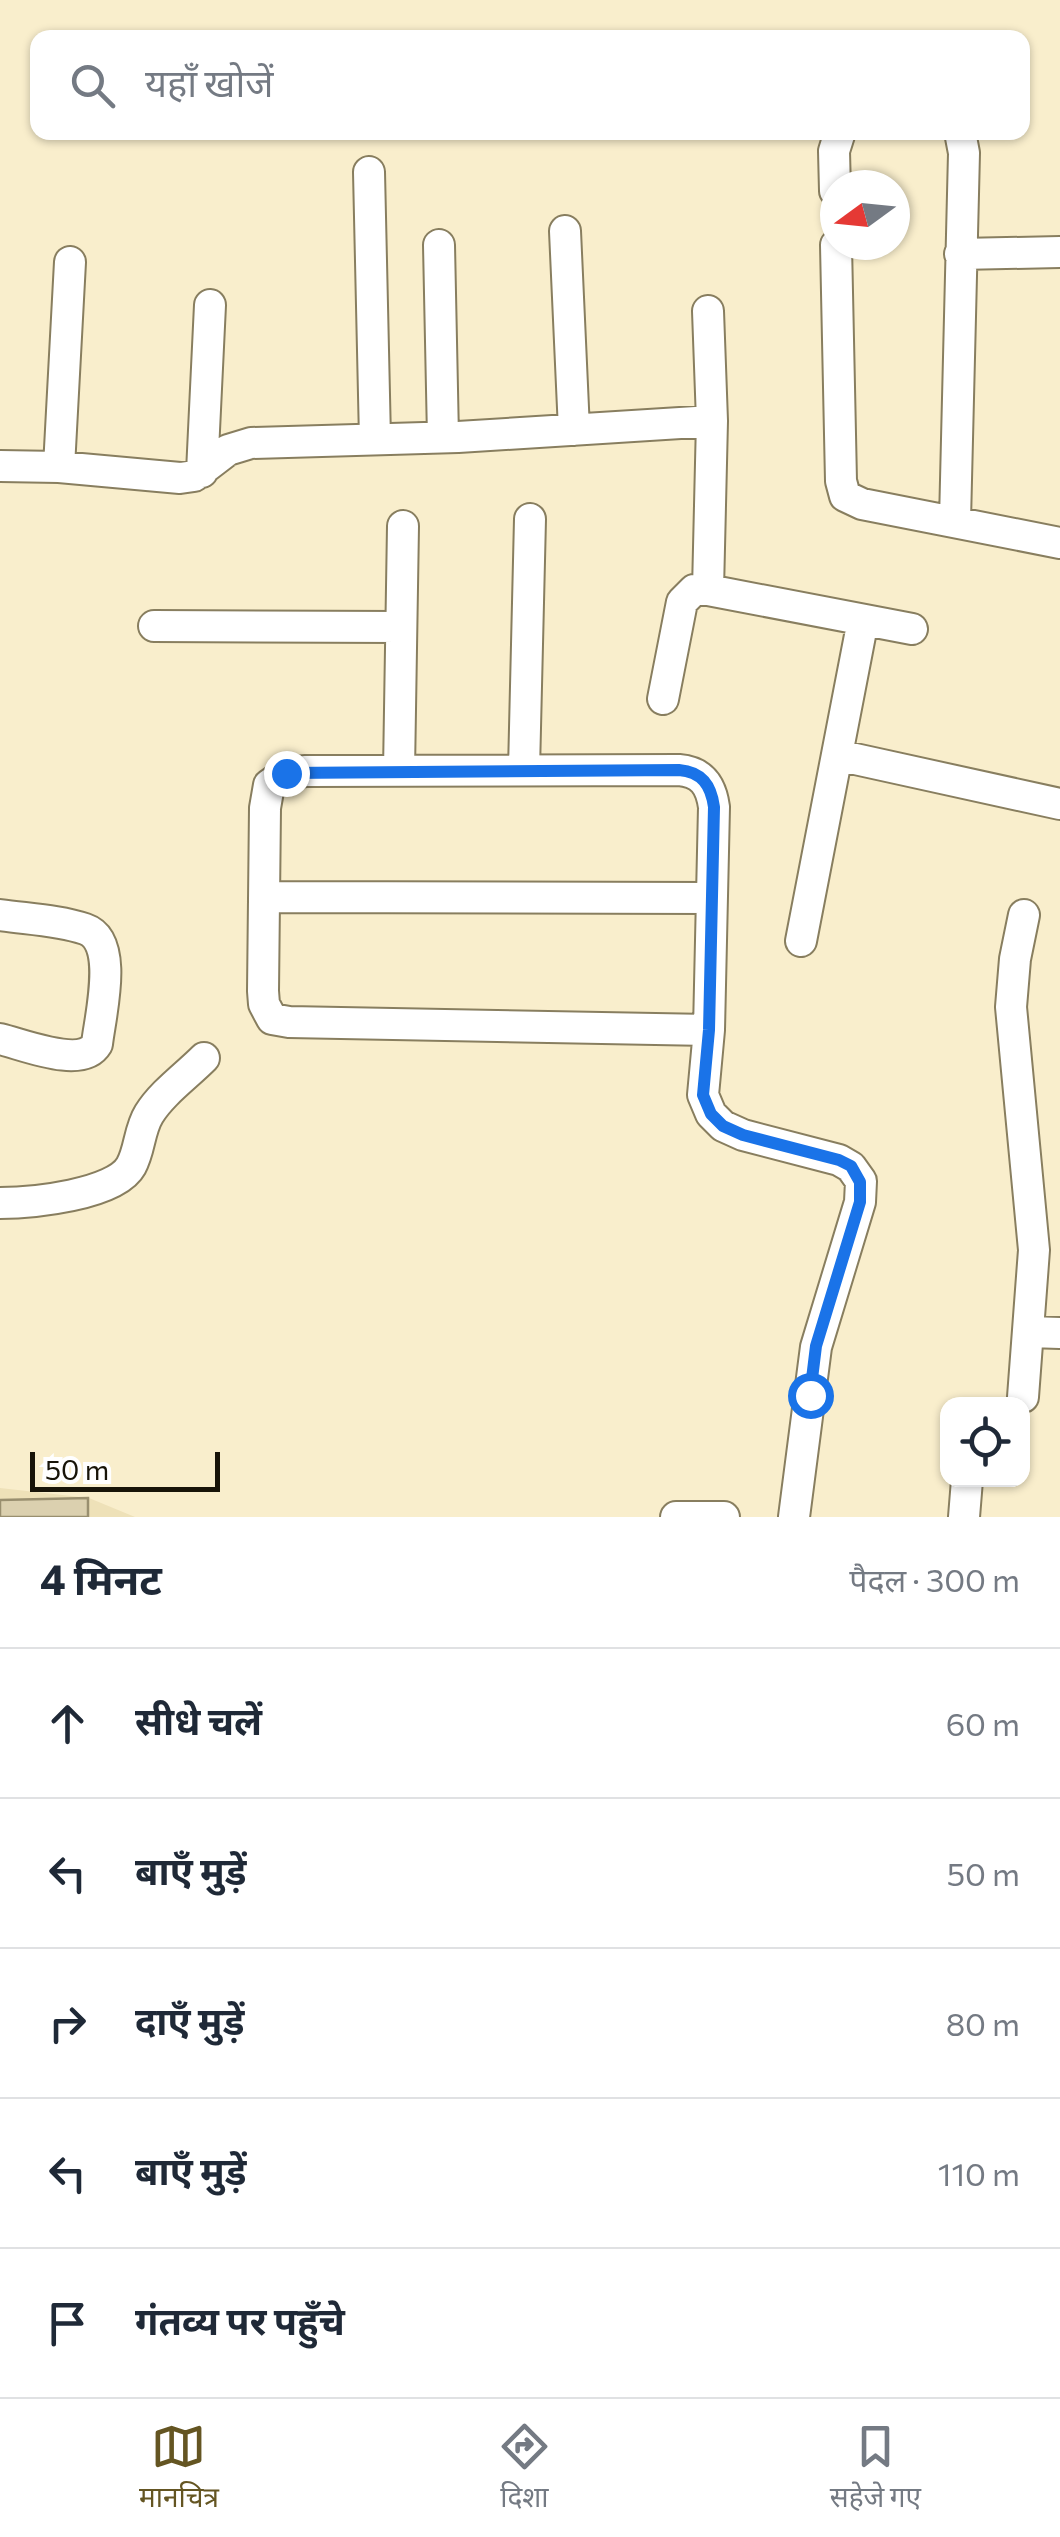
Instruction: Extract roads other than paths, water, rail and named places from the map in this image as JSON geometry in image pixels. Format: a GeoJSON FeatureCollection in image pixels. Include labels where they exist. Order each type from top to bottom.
{"type":"FeatureCollection","features":[{"type":"Feature","properties":{"kind":"street"},"geometry":{"type":"LineString","coordinates":[[834,170],[837,140]]}},
{"type":"Feature","properties":{"kind":"street"},"geometry":{"type":"LineString","coordinates":[[955,521],[962,140]]}},
{"type":"Feature","properties":{"kind":"street"},"geometry":{"type":"LineString","coordinates":[[369,172],[374,439]]}},
{"type":"Feature","properties":{"kind":"street"},"geometry":{"type":"LineString","coordinates":[[565,231],[574,430]]}},
{"type":"Feature","properties":{"kind":"street"},"geometry":{"type":"LineString","coordinates":[[439,245],[444,438]]}},
{"type":"Feature","properties":{"kind":"street"},"geometry":{"type":"LineString","coordinates":[[960,254],[1060,252]]}},
{"type":"Feature","properties":{"kind":"street"},"geometry":{"type":"LineString","coordinates":[[836,260],[845,496],[862,504],[1060,543]]}},
{"type":"Feature","properties":{"kind":"street"},"geometry":{"type":"LineString","coordinates":[[58,467],[70,262]]}},
{"type":"Feature","properties":{"kind":"street"},"geometry":{"type":"LineString","coordinates":[[202,472],[210,305]]}},
{"type":"Feature","properties":{"kind":"street"},"geometry":{"type":"LineString","coordinates":[[708,311],[712,422],[708,590]]}},
{"type":"Feature","properties":{"kind":"street"},"geometry":{"type":"LineString","coordinates":[[0,466],[180,478],[202,472],[228,450],[250,443],[444,438],[712,422]]}},
{"type":"Feature","properties":{"kind":"street"},"geometry":{"type":"LineString","coordinates":[[524,770],[530,520]]}},
{"type":"Feature","properties":{"kind":"street"},"geometry":{"type":"LineString","coordinates":[[398,771],[403,526]]}},
{"type":"Feature","properties":{"kind":"street"},"geometry":{"type":"LineString","coordinates":[[663,699],[682,602],[694,590],[912,630]]}},
{"type":"Feature","properties":{"kind":"street"},"geometry":{"type":"LineString","coordinates":[[802,942],[862,620]]}},
{"type":"Feature","properties":{"kind":"street"},"geometry":{"type":"LineString","coordinates":[[154,626],[401,627]]}},
{"type":"Feature","properties":{"kind":"street"},"geometry":{"type":"LineString","coordinates":[[837,755],[1060,804]]}},
{"type":"Feature","properties":{"kind":"street"},"geometry":{"type":"LineString","coordinates":[[709,1030],[272,1019],[264,1004],[266,794],[274,780],[286,773],[306,771],[524,770],[695,772],[712,793],[709,1030],[703,1095],[711,1114],[723,1126],[743,1135],[839,1160],[857,1172],[860,1182],[860,1202],[816,1346],[794,1517]]}},
{"type":"Feature","properties":{"kind":"street"},"geometry":{"type":"LineString","coordinates":[[264,896],[712,898]]}},
{"type":"Feature","properties":{"kind":"street"},"geometry":{"type":"LineString","coordinates":[[1023,1396],[1034,1250],[1011,1008],[1013,970],[1024,914]]}},
{"type":"Feature","properties":{"kind":"street"},"geometry":{"type":"LineString","coordinates":[[0,915],[84,928],[100,940],[106,961],[93,1052],[69,1056],[0,1039]]}},
{"type":"Feature","properties":{"kind":"street"},"geometry":{"type":"LineString","coordinates":[[0,1203],[80,1192],[120,1179],[132,1164],[151,1110],[204,1058]]}},
{"type":"Feature","properties":{"kind":"street"},"geometry":{"type":"LineString","coordinates":[[1028,1332],[1060,1332]]}},
{"type":"Feature","properties":{"kind":"street"},"geometry":{"type":"LineString","coordinates":[[964,1517],[966,1487]]}},
{"type":"Feature","properties":{"kind":"street"},"geometry":{"type":"LineString","coordinates":[[676,1517],[724,1517]]}}]}
